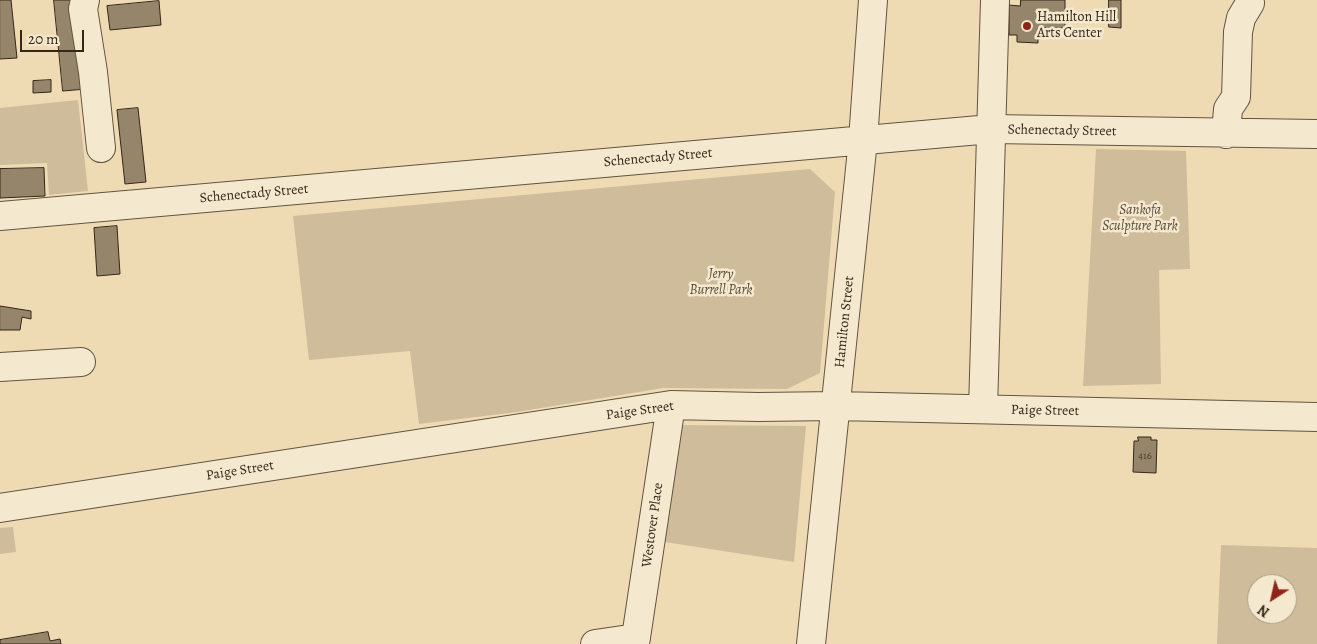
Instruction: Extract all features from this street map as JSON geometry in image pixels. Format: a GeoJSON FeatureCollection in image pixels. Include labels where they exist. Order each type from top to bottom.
{"type":"FeatureCollection","features":[{"type":"Feature","properties":{"kind":"street"},"geometry":{"type":"LineString","coordinates":[[85,0],[83,9],[93,72],[101,148]]}},
{"type":"Feature","properties":{"kind":"street","name":"Hamilton Street"},"geometry":{"type":"LineString","coordinates":[[811,644],[863,140],[873,0]]}},
{"type":"Feature","properties":{"kind":"street"},"geometry":{"type":"LineString","coordinates":[[983,409],[995,0]]}},
{"type":"Feature","properties":{"kind":"street"},"geometry":{"type":"LineString","coordinates":[[1226,134],[1228,109],[1236,97],[1238,32],[1241,18],[1250,3]]}},
{"type":"Feature","properties":{"kind":"street","name":"Schenectady Street"},"geometry":{"type":"LineString","coordinates":[[0,216],[991,129],[1317,134]]}},
{"type":"Feature","properties":{"kind":"street"},"geometry":{"type":"LineString","coordinates":[[0,367],[81,362]]}},
{"type":"Feature","properties":{"kind":"street","name":"Paige Street"},"geometry":{"type":"LineString","coordinates":[[0,508],[671,405],[836,406],[1317,417]]}},
{"type":"Feature","properties":{"kind":"street","name":"Westover Place"},"geometry":{"type":"LineString","coordinates":[[636,641],[671,405]]}},
{"type":"Feature","properties":{"kind":"street"},"geometry":{"type":"LineString","coordinates":[[595,644],[636,641]]}},
{"type":"Feature","properties":{"kind":"green space"},"geometry":{"type":"Polygon","coordinates":[[[78,100],[88,191],[49,195],[47,163],[0,165],[0,108],[78,100]]]}},
{"type":"Feature","properties":{"kind":"green space","name":"Sankofa Sculpture Park"},"geometry":{"type":"Polygon","coordinates":[[[1096,149],[1186,151],[1190,269],[1159,270],[1161,384],[1083,386],[1096,149]]]}},
{"type":"Feature","properties":{"kind":"green space","name":"Jerry Burrell Park"},"geometry":{"type":"Polygon","coordinates":[[[810,169],[835,192],[820,373],[787,389],[663,388],[517,412],[419,424],[410,351],[309,360],[293,216],[810,169]]]}},
{"type":"Feature","properties":{"kind":"green space"},"geometry":{"type":"Polygon","coordinates":[[[680,425],[806,426],[794,562],[665,542],[680,425]]]}},
{"type":"Feature","properties":{"kind":"green space"},"geometry":{"type":"Polygon","coordinates":[[[13,527],[16,552],[0,554],[0,528],[13,527]]]}},
{"type":"Feature","properties":{"kind":"green space"},"geometry":{"type":"Polygon","coordinates":[[[1221,545],[1317,548],[1317,644],[1217,644],[1221,545]]]}},
{"type":"Feature","properties":{"kind":"building"},"geometry":{"type":"Polygon","coordinates":[[[0,0],[11,0],[17,58],[0,59],[0,0]]]}},
{"type":"Feature","properties":{"kind":"building"},"geometry":{"type":"Polygon","coordinates":[[[54,0],[78,0],[86,89],[63,91],[54,0]]]}},
{"type":"Feature","properties":{"kind":"building"},"geometry":{"type":"Polygon","coordinates":[[[1021,0],[1065,0],[1065,28],[1038,28],[1038,43],[1017,42],[1017,35],[1009,35],[1009,5],[1020,6],[1021,0]]]}},
{"type":"Feature","properties":{"kind":"building"},"geometry":{"type":"Polygon","coordinates":[[[1109,0],[1121,0],[1121,28],[1109,27],[1109,0]]]}},
{"type":"Feature","properties":{"kind":"building"},"geometry":{"type":"Polygon","coordinates":[[[159,1],[161,25],[110,30],[107,6],[159,1]]]}},
{"type":"Feature","properties":{"kind":"building"},"geometry":{"type":"Polygon","coordinates":[[[51,80],[51,92],[33,93],[33,81],[51,80]]]}},
{"type":"Feature","properties":{"kind":"building"},"geometry":{"type":"Polygon","coordinates":[[[138,108],[146,182],[125,184],[117,110],[138,108]]]}},
{"type":"Feature","properties":{"kind":"building"},"geometry":{"type":"Polygon","coordinates":[[[44,168],[45,196],[0,198],[0,169],[44,168]]]}},
{"type":"Feature","properties":{"kind":"building"},"geometry":{"type":"Polygon","coordinates":[[[117,226],[120,274],[97,276],[94,228],[117,226]]]}},
{"type":"Feature","properties":{"kind":"building"},"geometry":{"type":"Polygon","coordinates":[[[0,306],[31,311],[31,319],[22,317],[20,330],[0,330],[0,306]]]}},
{"type":"Feature","properties":{"kind":"building"},"geometry":{"type":"Polygon","coordinates":[[[1138,437],[1151,437],[1151,440],[1157,440],[1156,473],[1133,472],[1134,441],[1138,441],[1138,437]]]}},
{"type":"Feature","properties":{"kind":"building"},"geometry":{"type":"Polygon","coordinates":[[[48,632],[50,641],[60,639],[61,644],[0,644],[0,640],[48,632]]]}},
{"type":"Feature","properties":{"kind":"place","name":"Hamilton Hill Arts Center"},"geometry":{"type":"Point","coordinates":[1027,26]}}]}
